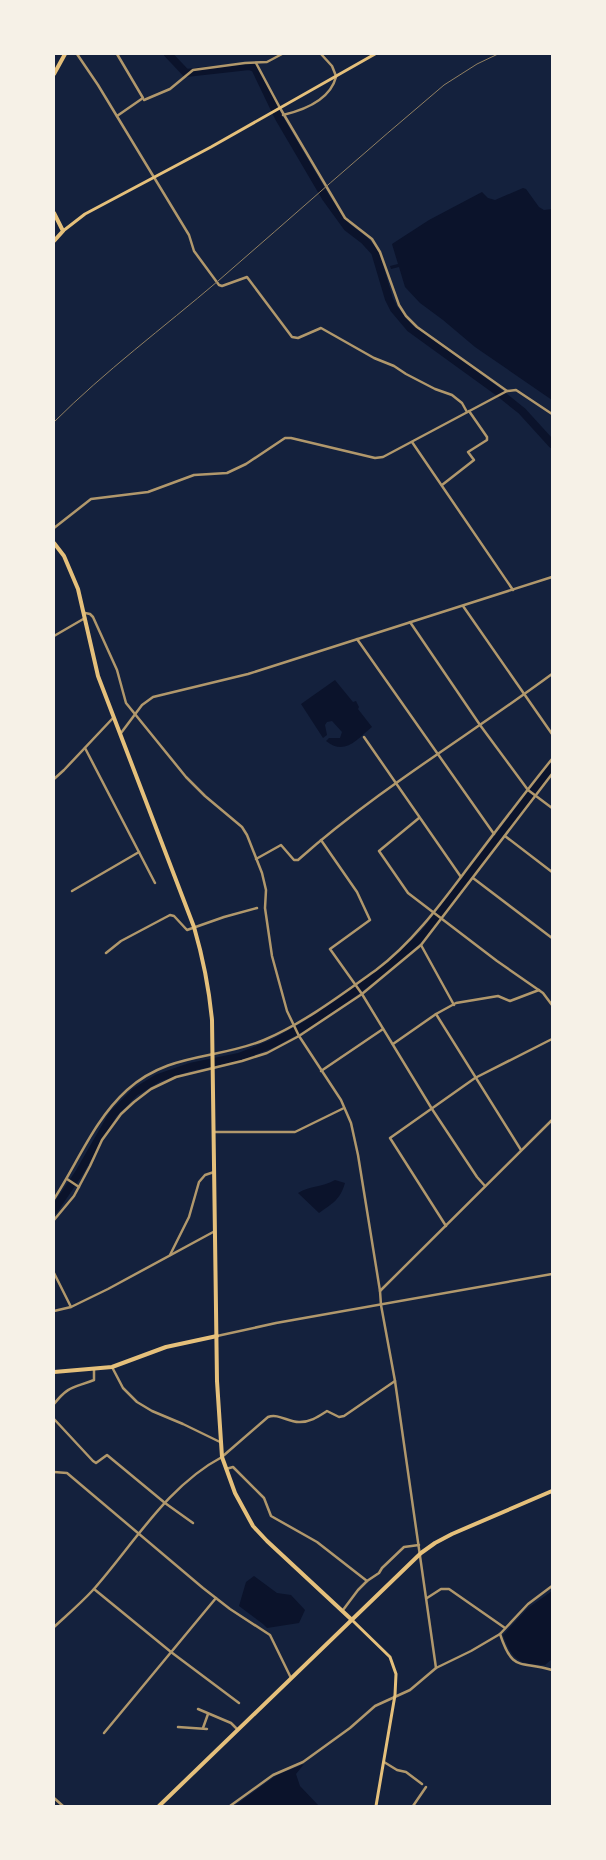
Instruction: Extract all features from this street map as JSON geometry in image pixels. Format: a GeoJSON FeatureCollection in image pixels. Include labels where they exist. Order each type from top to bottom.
{"type":"FeatureCollection","features":[{"type":"Feature","properties":{"kind":"main road"},"geometry":{"type":"LineString","coordinates":[[54,74],[65,54]]}},
{"type":"Feature","properties":{"kind":"main road"},"geometry":{"type":"LineString","coordinates":[[54,241],[84,214],[280,108],[374,54]]}},
{"type":"Feature","properties":{"kind":"main road"},"geometry":{"type":"LineString","coordinates":[[54,213],[63,231]]}},
{"type":"Feature","properties":{"kind":"main road"},"geometry":{"type":"LineString","coordinates":[[54,543],[64,556],[71,572],[85,616],[91,651],[98,676],[194,927],[207,979],[212,1020],[216,1381],[222,1457],[235,1493],[253,1526],[390,1657],[396,1674],[395,1695],[382,1761],[376,1806]]}},
{"type":"Feature","properties":{"kind":"main road"},"geometry":{"type":"LineString","coordinates":[[54,1372],[112,1367],[166,1347],[217,1336]]}},
{"type":"Feature","properties":{"kind":"main road"},"geometry":{"type":"LineString","coordinates":[[159,1806],[421,1553],[434,1543],[452,1534],[552,1491]]}},
{"type":"Feature","properties":{"kind":"street"},"geometry":{"type":"LineString","coordinates":[[77,54],[117,116],[188,235],[194,250],[219,285],[222,286],[247,277],[292,337],[298,338],[322,328],[374,358],[452,395],[462,403],[488,437],[487,440],[468,452],[474,460],[442,485]]}},
{"type":"Feature","properties":{"kind":"street"},"geometry":{"type":"LineString","coordinates":[[117,54],[143,98],[117,116]]}},
{"type":"Feature","properties":{"kind":"street"},"geometry":{"type":"LineString","coordinates":[[144,100],[170,89],[193,70],[245,63],[256,64],[267,62],[282,54]]}},
{"type":"Feature","properties":{"kind":"street"},"geometry":{"type":"LineString","coordinates":[[284,115],[307,108],[318,101],[334,83],[336,76],[332,66],[322,54]]}},
{"type":"Feature","properties":{"kind":"street"},"geometry":{"type":"LineString","coordinates":[[256,64],[345,218],[372,239],[380,252],[398,305],[406,316],[417,327],[507,391]]}},
{"type":"Feature","properties":{"kind":"street"},"geometry":{"type":"LineString","coordinates":[[54,528],[91,499],[148,492],[194,475],[227,473],[246,464],[285,438],[375,458],[383,457],[507,391],[516,390],[552,414]]}},
{"type":"Feature","properties":{"kind":"street"},"geometry":{"type":"LineString","coordinates":[[412,442],[514,590]]}},
{"type":"Feature","properties":{"kind":"street"},"geometry":{"type":"LineString","coordinates":[[120,734],[146,701],[153,697],[248,674],[552,577]]}},
{"type":"Feature","properties":{"kind":"street"},"geometry":{"type":"LineString","coordinates":[[463,606],[552,734]]}},
{"type":"Feature","properties":{"kind":"street"},"geometry":{"type":"LineString","coordinates":[[54,636],[90,614],[118,670],[126,703],[134,715],[201,792],[242,827],[256,859],[266,890],[265,908],[272,956],[293,1024],[320,1071],[345,1108],[351,1123],[358,1155],[381,1305],[395,1381],[436,1668]]}},
{"type":"Feature","properties":{"kind":"street"},"geometry":{"type":"LineString","coordinates":[[410,622],[528,790],[552,808]]}},
{"type":"Feature","properties":{"kind":"street"},"geometry":{"type":"LineString","coordinates":[[357,639],[494,834]]}},
{"type":"Feature","properties":{"kind":"street"},"geometry":{"type":"LineString","coordinates":[[256,859],[281,845],[294,860],[298,860],[321,840],[396,784],[552,674]]}},
{"type":"Feature","properties":{"kind":"street"},"geometry":{"type":"LineString","coordinates":[[54,779],[113,718]]}},
{"type":"Feature","properties":{"kind":"street"},"geometry":{"type":"LineString","coordinates":[[364,737],[461,877]]}},
{"type":"Feature","properties":{"kind":"street"},"geometry":{"type":"LineString","coordinates":[[85,748],[156,883]]}},
{"type":"Feature","properties":{"kind":"street"},"geometry":{"type":"LineString","coordinates":[[54,1199],[68,1179],[92,1132],[109,1108],[128,1089],[159,1068],[177,1061],[236,1050],[265,1039],[355,986],[401,948],[435,913],[552,758]]}},
{"type":"Feature","properties":{"kind":"street"},"geometry":{"type":"LineString","coordinates":[[54,1220],[74,1196],[102,1140],[121,1114],[134,1102],[152,1089],[176,1077],[267,1053],[299,1036],[362,994],[421,945],[552,774]]}},
{"type":"Feature","properties":{"kind":"street"},"geometry":{"type":"LineString","coordinates":[[419,818],[379,851],[408,893],[497,961],[539,990],[552,1005]]}},
{"type":"Feature","properties":{"kind":"street"},"geometry":{"type":"LineString","coordinates":[[505,836],[552,872]]}},
{"type":"Feature","properties":{"kind":"street"},"geometry":{"type":"LineString","coordinates":[[321,840],[356,892],[370,920],[330,949],[362,994],[432,1109],[485,1186]]}},
{"type":"Feature","properties":{"kind":"street"},"geometry":{"type":"LineString","coordinates":[[72,891],[139,852]]}},
{"type":"Feature","properties":{"kind":"street"},"geometry":{"type":"LineString","coordinates":[[473,878],[552,938]]}},
{"type":"Feature","properties":{"kind":"street"},"geometry":{"type":"LineString","coordinates":[[106,953],[121,941],[170,916],[174,916],[187,930],[257,908]]}},
{"type":"Feature","properties":{"kind":"street"},"geometry":{"type":"LineString","coordinates":[[421,945],[454,1004]]}},
{"type":"Feature","properties":{"kind":"street"},"geometry":{"type":"LineString","coordinates":[[393,1044],[436,1014],[454,1004],[498,996],[510,1001],[539,990]]}},
{"type":"Feature","properties":{"kind":"street"},"geometry":{"type":"LineString","coordinates":[[436,1014],[521,1150]]}},
{"type":"Feature","properties":{"kind":"street"},"geometry":{"type":"LineString","coordinates":[[320,1071],[383,1029]]}},
{"type":"Feature","properties":{"kind":"street"},"geometry":{"type":"LineString","coordinates":[[446,1226],[390,1138],[475,1078],[552,1039]]}},
{"type":"Feature","properties":{"kind":"street"},"geometry":{"type":"LineString","coordinates":[[214,1132],[294,1132],[345,1108]]}},
{"type":"Feature","properties":{"kind":"street"},"geometry":{"type":"LineString","coordinates":[[380,1291],[552,1120]]}},
{"type":"Feature","properties":{"kind":"street"},"geometry":{"type":"LineString","coordinates":[[170,1256],[189,1217],[199,1182],[205,1175],[214,1172]]}},
{"type":"Feature","properties":{"kind":"street"},"geometry":{"type":"LineString","coordinates":[[68,1179],[78,1186]]}},
{"type":"Feature","properties":{"kind":"street"},"geometry":{"type":"LineString","coordinates":[[54,1310],[71,1307],[214,1231]]}},
{"type":"Feature","properties":{"kind":"street"},"geometry":{"type":"LineString","coordinates":[[54,1273],[71,1307]]}},
{"type":"Feature","properties":{"kind":"street"},"geometry":{"type":"LineString","coordinates":[[217,1336],[552,1274]]}},
{"type":"Feature","properties":{"kind":"street"},"geometry":{"type":"LineString","coordinates":[[112,1367],[123,1388],[137,1402],[152,1411],[220,1442]]}},
{"type":"Feature","properties":{"kind":"street"},"geometry":{"type":"LineString","coordinates":[[54,1404],[62,1393],[94,1380],[94,1370]]}},
{"type":"Feature","properties":{"kind":"street"},"geometry":{"type":"LineString","coordinates":[[54,1627],[94,1589],[165,1503],[188,1480],[222,1457],[268,1417],[274,1415],[299,1422],[312,1420],[327,1411],[339,1417],[344,1416],[395,1381]]}},
{"type":"Feature","properties":{"kind":"street"},"geometry":{"type":"LineString","coordinates":[[54,1419],[93,1461],[96,1463],[107,1455],[165,1503],[193,1523]]}},
{"type":"Feature","properties":{"kind":"street"},"geometry":{"type":"LineString","coordinates":[[226,1469],[233,1467],[264,1498],[271,1516],[317,1542],[367,1581]]}},
{"type":"Feature","properties":{"kind":"street"},"geometry":{"type":"LineString","coordinates":[[54,1472],[67,1473],[216,1598],[270,1635],[291,1678]]}},
{"type":"Feature","properties":{"kind":"street"},"geometry":{"type":"LineString","coordinates":[[343,1610],[367,1581],[379,1573],[404,1547],[419,1544]]}},
{"type":"Feature","properties":{"kind":"street"},"geometry":{"type":"LineString","coordinates":[[230,1806],[273,1775],[303,1762],[350,1728],[374,1706],[395,1695],[410,1690],[436,1668],[500,1634],[528,1604],[552,1586]]}},
{"type":"Feature","properties":{"kind":"street"},"geometry":{"type":"LineString","coordinates":[[94,1589],[171,1652],[240,1703]]}},
{"type":"Feature","properties":{"kind":"street"},"geometry":{"type":"LineString","coordinates":[[427,1598],[441,1589],[449,1589],[505,1628]]}},
{"type":"Feature","properties":{"kind":"street"},"geometry":{"type":"LineString","coordinates":[[104,1733],[216,1598]]}},
{"type":"Feature","properties":{"kind":"street"},"geometry":{"type":"LineString","coordinates":[[500,1634],[510,1658],[515,1662],[525,1666],[552,1670]]}},
{"type":"Feature","properties":{"kind":"street"},"geometry":{"type":"LineString","coordinates":[[198,1709],[231,1723],[238,1730]]}},
{"type":"Feature","properties":{"kind":"street"},"geometry":{"type":"LineString","coordinates":[[203,1728],[208,1714]]}},
{"type":"Feature","properties":{"kind":"street"},"geometry":{"type":"LineString","coordinates":[[178,1727],[207,1729]]}},
{"type":"Feature","properties":{"kind":"street"},"geometry":{"type":"LineString","coordinates":[[382,1761],[397,1770],[406,1772],[422,1784]]}},
{"type":"Feature","properties":{"kind":"street"},"geometry":{"type":"LineString","coordinates":[[413,1806],[426,1787]]}},
{"type":"Feature","properties":{"kind":"street"},"geometry":{"type":"LineString","coordinates":[[54,1798],[63,1806]]}},
{"type":"Feature","properties":{"kind":"water"},"geometry":{"type":"Polygon","coordinates":[[[523,188],[526,189],[539,207],[544,210],[552,209],[552,400],[475,347],[420,303],[405,287],[399,267],[391,269],[390,266],[398,264],[392,244],[429,220],[482,192],[488,198],[495,200],[523,188]]]}},
{"type":"Feature","properties":{"kind":"water"},"geometry":{"type":"Polygon","coordinates":[[[335,680],[353,702],[356,701],[358,709],[372,727],[345,747],[339,747],[326,741],[329,738],[340,738],[342,732],[332,721],[327,722],[325,725],[327,735],[323,738],[301,704],[335,680]]]}},
{"type":"Feature","properties":{"kind":"water"},"geometry":{"type":"Polygon","coordinates":[[[335,1180],[345,1183],[341,1193],[335,1201],[319,1213],[298,1193],[307,1189],[335,1180]]]}},
{"type":"Feature","properties":{"kind":"water"},"geometry":{"type":"Polygon","coordinates":[[[254,1576],[277,1593],[291,1595],[305,1610],[299,1623],[267,1628],[239,1606],[246,1582],[254,1576]]]}},
{"type":"Feature","properties":{"kind":"water"},"geometry":{"type":"Polygon","coordinates":[[[552,1591],[552,1659],[545,1665],[523,1662],[513,1655],[503,1635],[528,1608],[552,1591]]]}},
{"type":"Feature","properties":{"kind":"water"},"geometry":{"type":"Polygon","coordinates":[[[304,1764],[296,1774],[300,1786],[319,1806],[234,1806],[277,1775],[304,1764]]]}},
{"type":"Feature","properties":{"kind":"waterway"},"geometry":{"type":"LineString","coordinates":[[168,54],[186,73],[249,66],[255,68],[279,118],[326,198],[347,227],[364,240],[375,252],[389,299],[394,309],[410,328],[522,411],[552,444]]}},
{"type":"Feature","properties":{"kind":"waterway"},"geometry":{"type":"LineString","coordinates":[[54,1210],[79,1173],[113,1114],[135,1092],[158,1078],[190,1067],[239,1057],[274,1043],[306,1025],[342,1001],[392,964],[424,934],[552,767]]}},
{"type":"Feature","properties":{"kind":"railway"},"geometry":{"type":"LineString","coordinates":[[54,422],[114,367],[218,281],[444,85],[477,64],[498,54]]}}]}
